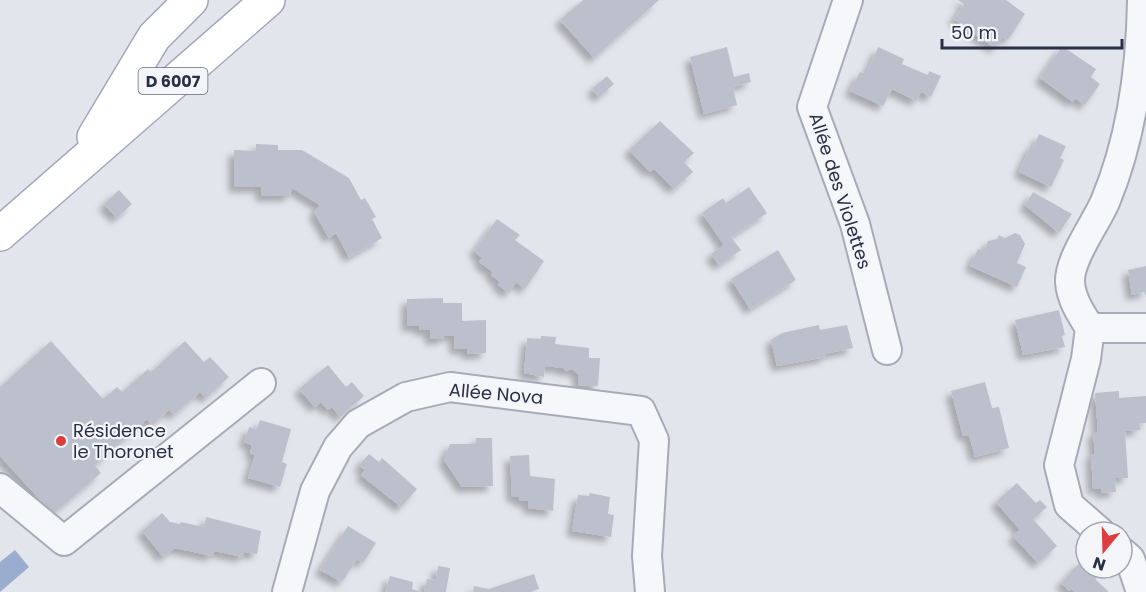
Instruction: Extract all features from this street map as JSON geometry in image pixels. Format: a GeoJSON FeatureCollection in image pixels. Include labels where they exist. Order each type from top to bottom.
{"type":"FeatureCollection","features":[{"type":"Feature","properties":{"kind":"main road","name":"D 6007"},"geometry":{"type":"LineString","coordinates":[[78,163],[154,37],[191,0]]}},
{"type":"Feature","properties":{"kind":"main road","name":"D 6007"},"geometry":{"type":"LineString","coordinates":[[0,234],[78,163],[268,0]]}},
{"type":"Feature","properties":{"kind":"street","name":"Allée des Violettes"},"geometry":{"type":"LineString","coordinates":[[848,0],[812,107],[855,224],[887,350]]}},
{"type":"Feature","properties":{"kind":"street"},"geometry":{"type":"LineString","coordinates":[[1086,520],[1069,505],[1059,465],[1086,359],[1090,328],[1076,306],[1070,280],[1084,240],[1105,203],[1122,148],[1141,51],[1142,0]]}},
{"type":"Feature","properties":{"kind":"street"},"geometry":{"type":"LineString","coordinates":[[1090,328],[1146,328]]}},
{"type":"Feature","properties":{"kind":"street"},"geometry":{"type":"LineString","coordinates":[[0,488],[64,541],[261,383]]}},
{"type":"Feature","properties":{"kind":"street","name":"Allée Nova"},"geometry":{"type":"LineString","coordinates":[[287,592],[315,491],[338,447],[358,424],[406,397],[450,387],[641,411],[654,440],[647,556],[650,592]]}},
{"type":"Feature","properties":{"kind":"street"},"geometry":{"type":"LineString","coordinates":[[1134,571],[1141,592]]}},
{"type":"Feature","properties":{"kind":"water"},"geometry":{"type":"Polygon","coordinates":[[[15,550],[29,567],[0,592],[0,562],[15,550]]]}},
{"type":"Feature","properties":{"kind":"building"},"geometry":{"type":"Polygon","coordinates":[[[583,0],[659,0],[594,58],[560,20],[583,0]]]}},
{"type":"Feature","properties":{"kind":"building"},"geometry":{"type":"Polygon","coordinates":[[[958,0],[1006,0],[1025,14],[1008,40],[1003,37],[995,48],[954,19],[964,4],[958,0]]]}},
{"type":"Feature","properties":{"kind":"building"},"geometry":{"type":"Polygon","coordinates":[[[1062,46],[1096,69],[1091,77],[1100,84],[1085,105],[1075,98],[1073,102],[1040,78],[1062,46]]]}},
{"type":"Feature","properties":{"kind":"building"},"geometry":{"type":"Polygon","coordinates":[[[727,47],[734,77],[749,73],[751,82],[733,87],[737,105],[704,114],[690,57],[727,47]]]}},
{"type":"Feature","properties":{"kind":"building"},"geometry":{"type":"Polygon","coordinates":[[[878,47],[904,59],[902,64],[928,75],[929,71],[941,76],[931,97],[921,92],[916,101],[892,89],[883,106],[850,91],[860,72],[866,74],[878,47]]]}},
{"type":"Feature","properties":{"kind":"building"},"geometry":{"type":"Polygon","coordinates":[[[607,76],[614,84],[599,97],[592,89],[607,76]]]}},
{"type":"Feature","properties":{"kind":"building"},"geometry":{"type":"Polygon","coordinates":[[[660,121],[694,153],[684,162],[693,172],[674,189],[654,169],[650,172],[629,150],[660,121]]]}},
{"type":"Feature","properties":{"kind":"building"},"geometry":{"type":"Polygon","coordinates":[[[1039,134],[1066,146],[1060,158],[1064,160],[1051,187],[1019,172],[1031,145],[1034,146],[1039,134]]]}},
{"type":"Feature","properties":{"kind":"building"},"geometry":{"type":"Polygon","coordinates":[[[256,144],[278,145],[278,150],[302,150],[349,178],[361,200],[365,198],[376,217],[372,219],[382,238],[349,257],[336,233],[329,238],[314,212],[320,205],[292,188],[290,196],[261,196],[261,187],[234,187],[234,150],[256,151],[256,144]]]}},
{"type":"Feature","properties":{"kind":"building"},"geometry":{"type":"Polygon","coordinates":[[[749,187],[767,213],[731,237],[741,250],[719,265],[711,254],[724,245],[702,213],[723,198],[726,203],[749,187]]]}},
{"type":"Feature","properties":{"kind":"building"},"geometry":{"type":"Polygon","coordinates":[[[119,190],[132,204],[117,218],[104,204],[119,190]]]}},
{"type":"Feature","properties":{"kind":"building"},"geometry":{"type":"Polygon","coordinates":[[[1033,192],[1072,214],[1059,233],[1025,205],[1033,192]]]}},
{"type":"Feature","properties":{"kind":"building"},"geometry":{"type":"Polygon","coordinates":[[[497,219],[520,235],[515,240],[544,261],[525,289],[516,282],[509,293],[498,285],[500,282],[491,275],[493,272],[479,262],[482,258],[474,251],[497,219]]]}},
{"type":"Feature","properties":{"kind":"building"},"geometry":{"type":"Polygon","coordinates":[[[1015,233],[1020,235],[1025,244],[1017,263],[1026,267],[1017,287],[970,266],[978,249],[984,252],[988,241],[997,239],[999,235],[1005,238],[1015,233]]]}},
{"type":"Feature","properties":{"kind":"building"},"geometry":{"type":"Polygon","coordinates":[[[778,250],[796,280],[750,309],[731,279],[778,250]]]}},
{"type":"Feature","properties":{"kind":"building"},"geometry":{"type":"Polygon","coordinates":[[[1146,266],[1146,297],[1144,292],[1132,295],[1128,270],[1146,266]]]}},
{"type":"Feature","properties":{"kind":"building"},"geometry":{"type":"Polygon","coordinates":[[[443,298],[443,303],[462,303],[462,321],[486,320],[486,353],[467,354],[467,349],[455,349],[454,335],[443,336],[444,339],[430,339],[430,330],[420,330],[419,326],[407,326],[407,299],[443,298]]]}},
{"type":"Feature","properties":{"kind":"building"},"geometry":{"type":"Polygon","coordinates":[[[1059,310],[1065,335],[1062,336],[1065,347],[1023,355],[1015,320],[1059,310]]]}},
{"type":"Feature","properties":{"kind":"building"},"geometry":{"type":"Polygon","coordinates":[[[819,325],[820,330],[847,325],[853,348],[825,354],[826,357],[777,366],[771,340],[782,333],[819,325]]]}},
{"type":"Feature","properties":{"kind":"building"},"geometry":{"type":"Polygon","coordinates":[[[541,336],[556,337],[555,344],[589,348],[589,358],[600,358],[598,386],[578,385],[578,374],[572,369],[566,371],[563,368],[545,366],[544,377],[524,373],[527,338],[541,339],[541,336]]]}},
{"type":"Feature","properties":{"kind":"building","name":"Résidence le Thoronet"},"geometry":{"type":"Polygon","coordinates":[[[51,341],[103,399],[117,387],[122,392],[148,369],[151,372],[185,341],[204,362],[210,357],[229,377],[206,398],[200,392],[174,415],[169,410],[152,425],[147,419],[95,465],[101,473],[53,514],[0,456],[0,387],[51,341]]]}},
{"type":"Feature","properties":{"kind":"building"},"geometry":{"type":"Polygon","coordinates":[[[328,365],[346,387],[352,382],[364,396],[340,417],[332,407],[328,410],[321,402],[315,407],[299,389],[328,365]]]}},
{"type":"Feature","properties":{"kind":"building"},"geometry":{"type":"Polygon","coordinates":[[[985,382],[992,408],[999,407],[1009,448],[975,457],[969,435],[963,436],[951,391],[985,382]]]}},
{"type":"Feature","properties":{"kind":"building"},"geometry":{"type":"Polygon","coordinates":[[[1119,391],[1119,398],[1146,396],[1146,423],[1139,423],[1140,430],[1125,431],[1128,478],[1115,478],[1116,492],[1101,493],[1101,488],[1093,489],[1091,454],[1095,454],[1093,432],[1098,432],[1095,393],[1119,391]]]}},
{"type":"Feature","properties":{"kind":"building"},"geometry":{"type":"Polygon","coordinates":[[[260,420],[291,429],[282,462],[287,464],[280,487],[248,478],[255,455],[250,453],[252,445],[244,442],[249,427],[257,429],[260,420]]]}},
{"type":"Feature","properties":{"kind":"building"},"geometry":{"type":"Polygon","coordinates":[[[476,438],[492,438],[493,486],[462,487],[444,460],[450,444],[476,444],[476,438]]]}},
{"type":"Feature","properties":{"kind":"building"},"geometry":{"type":"Polygon","coordinates":[[[369,454],[379,462],[382,458],[417,489],[401,507],[361,475],[365,470],[359,465],[369,454]]]}},
{"type":"Feature","properties":{"kind":"building"},"geometry":{"type":"Polygon","coordinates":[[[529,455],[530,476],[555,479],[553,511],[528,508],[528,501],[519,501],[519,497],[512,497],[510,456],[529,455]]]}},
{"type":"Feature","properties":{"kind":"building"},"geometry":{"type":"Polygon","coordinates":[[[1017,483],[1036,503],[1040,500],[1047,507],[1033,519],[1057,546],[1038,563],[1013,536],[1020,530],[996,502],[1017,483]]]}},
{"type":"Feature","properties":{"kind":"building"},"geometry":{"type":"Polygon","coordinates":[[[590,493],[610,497],[608,514],[614,515],[611,537],[572,531],[578,495],[589,496],[590,493]]]}},
{"type":"Feature","properties":{"kind":"building"},"geometry":{"type":"Polygon","coordinates":[[[162,513],[170,522],[180,524],[181,522],[204,527],[206,517],[261,531],[257,554],[244,552],[243,557],[214,551],[212,556],[175,548],[163,557],[142,531],[162,513]]]}},
{"type":"Feature","properties":{"kind":"building"},"geometry":{"type":"Polygon","coordinates":[[[348,526],[376,543],[363,563],[357,559],[342,582],[320,570],[348,526]]]}},
{"type":"Feature","properties":{"kind":"building"},"geometry":{"type":"Polygon","coordinates":[[[438,566],[450,568],[446,592],[424,592],[427,579],[436,580],[438,566]]]}},
{"type":"Feature","properties":{"kind":"building"},"geometry":{"type":"Polygon","coordinates":[[[1074,569],[1074,580],[1096,580],[1109,592],[1075,592],[1071,589],[1069,591],[1061,583],[1074,569]]]}},
{"type":"Feature","properties":{"kind":"building"},"geometry":{"type":"Polygon","coordinates":[[[534,574],[539,589],[530,592],[473,592],[474,586],[489,589],[534,574]]]}},
{"type":"Feature","properties":{"kind":"building"},"geometry":{"type":"Polygon","coordinates":[[[390,576],[413,582],[412,589],[421,592],[385,592],[390,576]]]}},
{"type":"Feature","properties":{"kind":"place","name":"Résidence le Thoronet"},"geometry":{"type":"Point","coordinates":[61,441]}}]}
